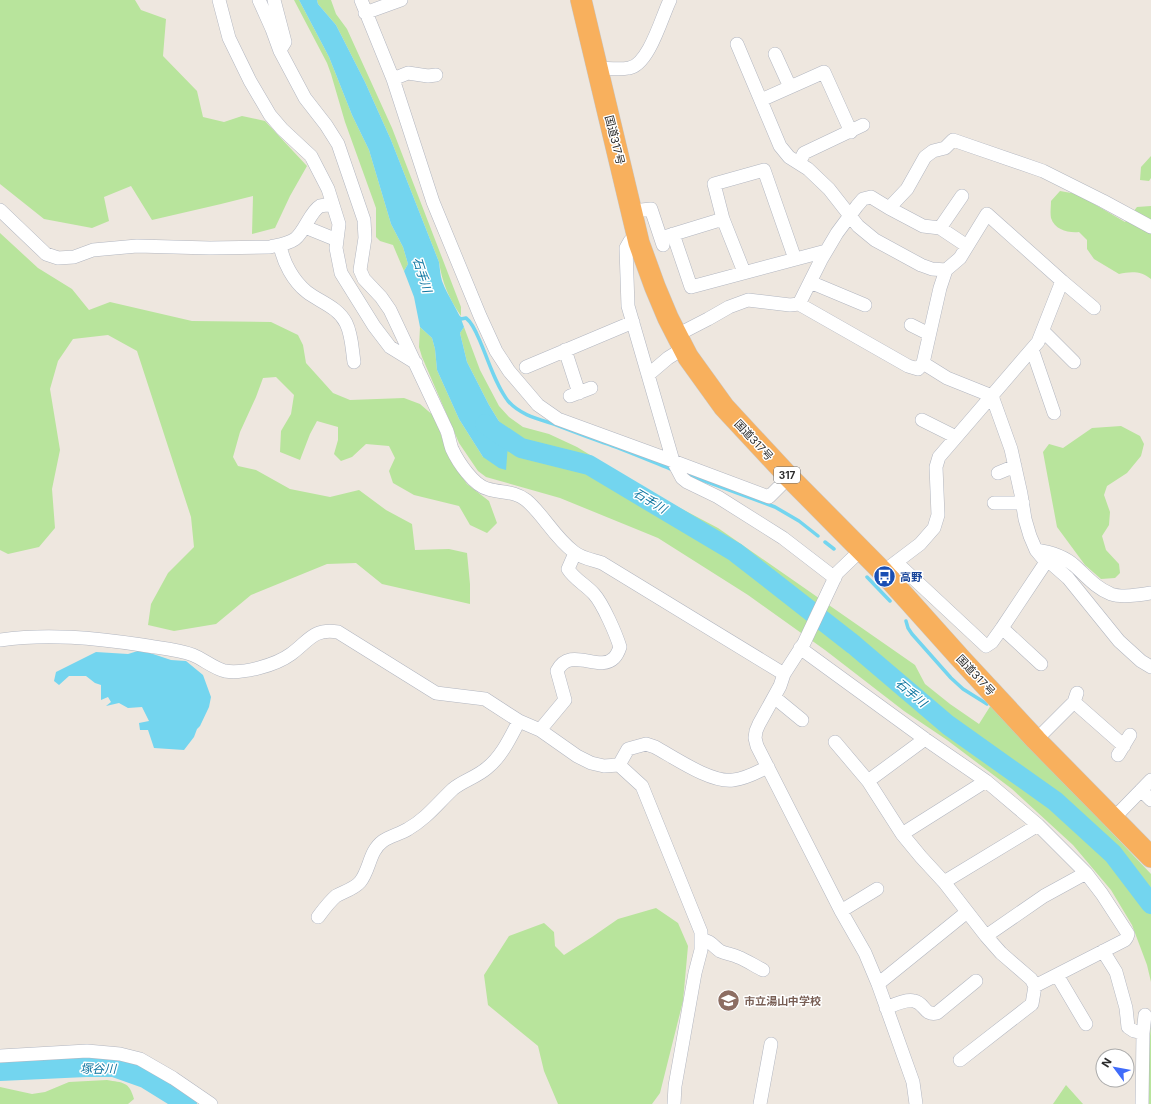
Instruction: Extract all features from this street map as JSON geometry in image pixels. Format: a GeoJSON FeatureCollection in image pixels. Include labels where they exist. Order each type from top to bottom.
{"type":"FeatureCollection","features":[{"type":"Feature","properties":{"kind":"highway","name":"国道317号"},"geometry":{"type":"LineString","coordinates":[[580,0],[638,237],[655,287],[688,357],[724,407],[789,477],[861,550],[889,567],[961,659],[1036,740],[1151,858]]}},
{"type":"Feature","properties":{"kind":"street"},"geometry":{"type":"LineString","coordinates":[[219,0],[230,38],[250,81],[270,115],[282,129],[311,156],[328,189],[339,224],[336,248],[341,273],[374,326],[390,347],[416,363]]}},
{"type":"Feature","properties":{"kind":"street"},"geometry":{"type":"LineString","coordinates":[[258,0],[272,29],[280,51],[305,98],[326,125],[338,144],[364,220],[364,238],[360,270],[364,279],[390,310],[447,431],[452,448],[470,475],[478,484],[486,489],[515,494],[525,499],[532,505],[553,532],[575,553],[602,563],[784,674]]}},
{"type":"Feature","properties":{"kind":"street"},"geometry":{"type":"LineString","coordinates":[[274,0],[285,42],[280,51]]}},
{"type":"Feature","properties":{"kind":"street"},"geometry":{"type":"LineString","coordinates":[[361,0],[393,79],[433,202],[480,316],[496,351],[509,371],[538,405],[558,419],[769,497],[789,477]]}},
{"type":"Feature","properties":{"kind":"street"},"geometry":{"type":"LineString","coordinates":[[365,13],[401,0]]}},
{"type":"Feature","properties":{"kind":"street"},"geometry":{"type":"LineString","coordinates":[[597,68],[630,68],[638,64],[658,31],[670,0]]}},
{"type":"Feature","properties":{"kind":"street"},"geometry":{"type":"LineString","coordinates":[[737,44],[780,146],[789,157],[808,170],[829,189],[858,226],[875,240],[921,265],[932,269],[946,270]]}},
{"type":"Feature","properties":{"kind":"street"},"geometry":{"type":"LineString","coordinates":[[775,54],[790,87]]}},
{"type":"Feature","properties":{"kind":"street"},"geometry":{"type":"LineString","coordinates":[[761,100],[824,72],[851,132]]}},
{"type":"Feature","properties":{"kind":"street"},"geometry":{"type":"LineString","coordinates":[[393,79],[408,73],[428,76],[436,75]]}},
{"type":"Feature","properties":{"kind":"street"},"geometry":{"type":"LineString","coordinates":[[799,163],[804,153],[863,125]]}},
{"type":"Feature","properties":{"kind":"street"},"geometry":{"type":"LineString","coordinates":[[889,208],[907,189],[925,157],[933,151],[945,148],[953,140],[1044,171],[1151,227]]}},
{"type":"Feature","properties":{"kind":"street"},"geometry":{"type":"LineString","coordinates":[[744,272],[723,219],[714,184],[764,170],[795,259]]}},
{"type":"Feature","properties":{"kind":"street"},"geometry":{"type":"LineString","coordinates":[[940,228],[962,196]]}},
{"type":"Feature","properties":{"kind":"street"},"geometry":{"type":"LineString","coordinates":[[799,304],[826,251],[849,216],[863,199],[870,197],[923,226],[940,228],[967,246]]}},
{"type":"Feature","properties":{"kind":"street"},"geometry":{"type":"LineString","coordinates":[[0,210],[46,254],[58,258],[74,257],[93,250],[109,247],[270,247],[288,243],[295,239],[305,227],[313,213],[321,206],[333,205]]}},
{"type":"Feature","properties":{"kind":"street"},"geometry":{"type":"LineString","coordinates":[[632,211],[651,209],[662,242],[673,234],[723,219]]}},
{"type":"Feature","properties":{"kind":"street"},"geometry":{"type":"LineString","coordinates":[[648,375],[668,358],[680,342],[708,319],[729,306],[748,300],[790,305],[799,304],[908,366],[918,369],[922,363],[940,288],[946,270],[960,258],[987,214],[1094,308]]}},
{"type":"Feature","properties":{"kind":"street"},"geometry":{"type":"LineString","coordinates":[[305,227],[337,240]]}},
{"type":"Feature","properties":{"kind":"street"},"geometry":{"type":"LineString","coordinates":[[673,234],[691,287],[826,251]]}},
{"type":"Feature","properties":{"kind":"street"},"geometry":{"type":"LineString","coordinates":[[638,237],[630,241],[626,248],[628,306],[673,461],[682,478],[718,497],[783,538],[834,578]]}},
{"type":"Feature","properties":{"kind":"street"},"geometry":{"type":"LineString","coordinates":[[280,245],[287,266],[298,282],[307,292],[337,311],[345,322],[351,339],[354,362]]}},
{"type":"Feature","properties":{"kind":"street"},"geometry":{"type":"LineString","coordinates":[[1046,562],[992,642],[986,646],[889,567],[920,544],[934,528],[938,515],[936,467],[939,457],[1038,342],[1062,281]]}},
{"type":"Feature","properties":{"kind":"street"},"geometry":{"type":"LineString","coordinates":[[810,282],[865,305]]}},
{"type":"Feature","properties":{"kind":"street"},"geometry":{"type":"LineString","coordinates":[[526,367],[633,322]]}},
{"type":"Feature","properties":{"kind":"street"},"geometry":{"type":"LineString","coordinates":[[911,325],[929,334]]}},
{"type":"Feature","properties":{"kind":"street"},"geometry":{"type":"LineString","coordinates":[[1043,331],[1074,362]]}},
{"type":"Feature","properties":{"kind":"street"},"geometry":{"type":"LineString","coordinates":[[1032,349],[1054,413]]}},
{"type":"Feature","properties":{"kind":"street"},"geometry":{"type":"LineString","coordinates":[[566,350],[580,393]]}},
{"type":"Feature","properties":{"kind":"street"},"geometry":{"type":"LineString","coordinates":[[922,363],[947,378],[992,396],[1011,448],[1025,519],[1036,550],[1046,562],[1052,564],[1068,578],[1119,641],[1141,662],[1151,667]]}},
{"type":"Feature","properties":{"kind":"street"},"geometry":{"type":"LineString","coordinates":[[922,420],[956,437]]}},
{"type":"Feature","properties":{"kind":"street"},"geometry":{"type":"LineString","coordinates":[[998,473],[1015,466]]}},
{"type":"Feature","properties":{"kind":"street"},"geometry":{"type":"LineString","coordinates":[[994,503],[1022,503]]}},
{"type":"Feature","properties":{"kind":"street"},"geometry":{"type":"LineString","coordinates":[[861,550],[837,573],[834,578],[802,646],[784,674],[780,686],[759,724],[755,738],[757,746],[841,911],[865,953],[878,984],[913,1082],[916,1104]]}},
{"type":"Feature","properties":{"kind":"street"},"geometry":{"type":"LineString","coordinates":[[1036,550],[1060,556],[1075,566],[1095,585],[1112,594],[1136,596],[1151,594]]}},
{"type":"Feature","properties":{"kind":"street"},"geometry":{"type":"LineString","coordinates":[[540,730],[565,700],[557,670],[560,663],[567,660],[606,663],[615,658],[620,647],[616,634],[596,595],[583,582],[572,575],[568,569],[575,553]]}},
{"type":"Feature","properties":{"kind":"street"},"geometry":{"type":"LineString","coordinates":[[1002,628],[1041,664]]}},
{"type":"Feature","properties":{"kind":"street"},"geometry":{"type":"LineString","coordinates":[[0,640],[21,637],[71,637],[102,639],[164,648],[192,655],[224,671],[251,670],[277,662],[291,655],[317,632],[327,630],[338,632],[436,693],[485,699],[519,721],[540,730],[577,756],[591,763],[604,766],[619,765],[642,786],[697,921],[702,940],[675,1086],[674,1104]]}},
{"type":"Feature","properties":{"kind":"street"},"geometry":{"type":"LineString","coordinates":[[802,646],[925,739],[986,781],[1038,825],[1086,873],[1102,894],[1128,934],[1125,940],[1035,986]]}},
{"type":"Feature","properties":{"kind":"street"},"geometry":{"type":"LineString","coordinates":[[774,697],[802,720]]}},
{"type":"Feature","properties":{"kind":"street"},"geometry":{"type":"LineString","coordinates":[[1036,740],[1075,698],[1124,745]]}},
{"type":"Feature","properties":{"kind":"street"},"geometry":{"type":"LineString","coordinates":[[318,917],[328,903],[358,884],[364,876],[377,846],[384,840],[407,829],[428,816],[454,788],[487,768],[500,755],[519,721]]}},
{"type":"Feature","properties":{"kind":"street"},"geometry":{"type":"LineString","coordinates":[[868,781],[925,739]]}},
{"type":"Feature","properties":{"kind":"street"},"geometry":{"type":"LineString","coordinates":[[835,742],[868,781],[902,834],[944,882],[986,936],[1001,953],[1031,979],[1035,986],[1032,1004],[960,1060]]}},
{"type":"Feature","properties":{"kind":"street"},"geometry":{"type":"LineString","coordinates":[[619,765],[628,749],[646,744],[655,747],[709,776],[720,780],[734,780],[747,777],[768,767]]}},
{"type":"Feature","properties":{"kind":"street"},"geometry":{"type":"LineString","coordinates":[[1113,819],[1151,780]]}},
{"type":"Feature","properties":{"kind":"street"},"geometry":{"type":"LineString","coordinates":[[902,834],[986,781]]}},
{"type":"Feature","properties":{"kind":"street"},"geometry":{"type":"LineString","coordinates":[[1141,790],[1151,800]]}},
{"type":"Feature","properties":{"kind":"street"},"geometry":{"type":"LineString","coordinates":[[944,882],[1038,825]]}},
{"type":"Feature","properties":{"kind":"street"},"geometry":{"type":"LineString","coordinates":[[986,936],[1044,896],[1086,873]]}},
{"type":"Feature","properties":{"kind":"street"},"geometry":{"type":"LineString","coordinates":[[841,911],[877,889]]}},
{"type":"Feature","properties":{"kind":"street"},"geometry":{"type":"LineString","coordinates":[[878,984],[967,912]]}},
{"type":"Feature","properties":{"kind":"street"},"geometry":{"type":"LineString","coordinates":[[702,940],[710,942],[726,954],[737,957],[763,970]]}},
{"type":"Feature","properties":{"kind":"street"},"geometry":{"type":"LineString","coordinates":[[1104,951],[1116,972],[1126,1008],[1128,1027],[1134,1031],[1143,1033]]}},
{"type":"Feature","properties":{"kind":"street"},"geometry":{"type":"LineString","coordinates":[[1057,975],[1086,1024]]}},
{"type":"Feature","properties":{"kind":"street"},"geometry":{"type":"LineString","coordinates":[[886,1008],[912,1000],[927,1012],[932,1014],[937,1013],[976,981]]}},
{"type":"Feature","properties":{"kind":"street"},"geometry":{"type":"LineString","coordinates":[[1142,1104],[1143,1033],[1145,1014]]}},
{"type":"Feature","properties":{"kind":"street"},"geometry":{"type":"LineString","coordinates":[[760,1104],[771,1044]]}},
{"type":"Feature","properties":{"kind":"street"},"geometry":{"type":"LineString","coordinates":[[0,1056],[87,1050],[120,1054],[146,1062],[173,1078],[211,1104]]}},
{"type":"Feature","properties":{"kind":"green space"},"geometry":{"type":"Polygon","coordinates":[[[0,0],[135,0],[141,10],[166,19],[163,56],[197,91],[203,117],[224,122],[242,116],[265,121],[307,166],[290,196],[275,228],[252,234],[253,196],[152,220],[131,186],[104,197],[109,221],[92,228],[44,219],[0,184],[0,0]]]}},
{"type":"Feature","properties":{"kind":"green space"},"geometry":{"type":"Polygon","coordinates":[[[294,0],[299,0],[329,57],[352,115],[369,150],[391,224],[403,247],[408,264],[404,271],[393,245],[380,241],[376,237],[376,208],[345,122],[331,74],[327,63],[294,0]]]}},
{"type":"Feature","properties":{"kind":"green space"},"geometry":{"type":"Polygon","coordinates":[[[317,0],[331,0],[336,14],[347,29],[392,128],[461,307],[461,316],[447,290],[439,262],[391,140],[365,82],[336,25],[318,4],[317,0]]]}},
{"type":"Feature","properties":{"kind":"green space"},"geometry":{"type":"Polygon","coordinates":[[[1151,156],[1151,178],[1149,181],[1140,180],[1141,167],[1151,156]]]}},
{"type":"Feature","properties":{"kind":"green space"},"geometry":{"type":"Polygon","coordinates":[[[1060,191],[1077,194],[1125,222],[1137,207],[1151,206],[1151,279],[1144,274],[1136,272],[1119,274],[1094,259],[1087,249],[1087,240],[1079,232],[1066,231],[1059,228],[1051,218],[1051,201],[1060,191]]]}},
{"type":"Feature","properties":{"kind":"green space"},"geometry":{"type":"Polygon","coordinates":[[[0,233],[38,268],[72,289],[89,310],[110,302],[192,321],[271,322],[298,335],[303,345],[306,363],[333,393],[350,400],[404,398],[420,404],[435,417],[448,456],[467,484],[489,501],[497,523],[487,533],[470,525],[459,506],[414,495],[393,483],[389,471],[395,458],[389,446],[366,444],[352,457],[341,461],[334,454],[338,440],[338,427],[317,421],[310,434],[300,460],[280,452],[281,431],[291,414],[294,395],[276,377],[263,378],[240,432],[233,457],[238,466],[256,470],[290,489],[330,497],[359,490],[386,510],[412,524],[415,550],[449,549],[467,553],[470,604],[382,584],[356,563],[327,564],[251,595],[216,624],[174,631],[148,625],[151,604],[168,573],[194,547],[191,517],[137,351],[108,335],[73,339],[58,361],[50,389],[60,450],[52,489],[55,528],[39,547],[8,554],[0,550],[0,233]]]}},
{"type":"Feature","properties":{"kind":"green space"},"geometry":{"type":"Polygon","coordinates":[[[420,327],[432,338],[435,349],[437,370],[459,419],[483,457],[509,432],[500,423],[489,405],[467,362],[460,333],[464,327],[480,370],[499,406],[509,417],[523,427],[549,434],[577,447],[661,498],[718,528],[915,665],[925,684],[979,724],[991,705],[1151,874],[1151,982],[1147,965],[1132,925],[1111,890],[1073,845],[1012,789],[947,740],[904,711],[825,650],[748,595],[658,538],[560,498],[486,477],[478,471],[459,443],[422,357],[419,347],[420,327]]]}},
{"type":"Feature","properties":{"kind":"green space"},"geometry":{"type":"Polygon","coordinates":[[[1121,426],[1140,436],[1144,444],[1141,456],[1127,473],[1107,486],[1104,495],[1110,512],[1109,525],[1102,536],[1106,550],[1119,564],[1120,573],[1115,578],[1101,579],[1085,565],[1057,527],[1043,452],[1049,444],[1063,448],[1092,428],[1121,426]]]}},
{"type":"Feature","properties":{"kind":"green space"},"geometry":{"type":"Polygon","coordinates":[[[656,908],[678,923],[688,946],[683,1001],[660,1093],[652,1104],[558,1104],[544,1071],[538,1046],[488,1005],[484,975],[509,936],[544,923],[554,932],[555,946],[564,955],[618,919],[656,908]]]}},
{"type":"Feature","properties":{"kind":"green space"},"geometry":{"type":"Polygon","coordinates":[[[1151,1024],[1151,1104],[1148,1104],[1149,1048],[1151,1024]]]}},
{"type":"Feature","properties":{"kind":"green space"},"geometry":{"type":"Polygon","coordinates":[[[107,1080],[125,1084],[130,1089],[134,1099],[128,1104],[0,1104],[0,1087],[32,1094],[45,1092],[69,1082],[107,1080]]]}},
{"type":"Feature","properties":{"kind":"green space"},"geometry":{"type":"Polygon","coordinates":[[[1066,1085],[1083,1104],[1053,1104],[1066,1085]]]}},
{"type":"Feature","properties":{"kind":"water"},"geometry":{"type":"Polygon","coordinates":[[[299,0],[317,0],[318,4],[336,25],[365,82],[391,140],[439,262],[442,281],[464,327],[460,333],[467,362],[489,405],[500,423],[509,432],[506,470],[499,468],[483,457],[459,419],[437,370],[435,349],[432,338],[420,327],[414,297],[404,271],[408,264],[403,247],[391,224],[369,150],[352,115],[329,57],[299,0]]]}},
{"type":"Feature","properties":{"kind":"water"},"geometry":{"type":"Polygon","coordinates":[[[141,650],[171,660],[186,661],[203,675],[211,697],[209,707],[194,737],[184,750],[154,748],[148,730],[140,730],[139,723],[149,721],[142,707],[128,708],[119,703],[106,706],[111,702],[108,697],[101,700],[101,685],[95,683],[86,676],[69,676],[59,685],[54,681],[56,672],[96,652],[128,654],[141,650]]]}},
{"type":"Feature","properties":{"kind":"waterway"},"geometry":{"type":"LineString","coordinates":[[458,317],[461,319],[466,318],[471,324],[500,388],[508,401],[518,410],[530,416],[616,447],[673,470]]}},
{"type":"Feature","properties":{"kind":"waterway","name":"石手川"},"geometry":{"type":"LineString","coordinates":[[485,424],[521,448],[589,465],[735,552],[854,645],[948,725],[1055,801],[1113,854],[1151,904]]}},
{"type":"Feature","properties":{"kind":"waterway"},"geometry":{"type":"LineString","coordinates":[[686,474],[775,507],[799,521],[818,536]]}},
{"type":"Feature","properties":{"kind":"waterway"},"geometry":{"type":"LineString","coordinates":[[825,542],[834,549]]}},
{"type":"Feature","properties":{"kind":"waterway"},"geometry":{"type":"LineString","coordinates":[[867,577],[890,601]]}},
{"type":"Feature","properties":{"kind":"waterway"},"geometry":{"type":"LineString","coordinates":[[906,621],[912,634],[951,678],[963,689],[987,704]]}},
{"type":"Feature","properties":{"kind":"waterway","name":"塚谷川"},"geometry":{"type":"LineString","coordinates":[[0,1071],[114,1067],[145,1078],[187,1104]]}},
{"type":"Feature","properties":{"kind":"place","name":"高野"},"geometry":{"type":"Point","coordinates":[885,577]}},
{"type":"Feature","properties":{"kind":"place","name":"市立湯山中学校"},"geometry":{"type":"Point","coordinates":[728,1001]}}]}
